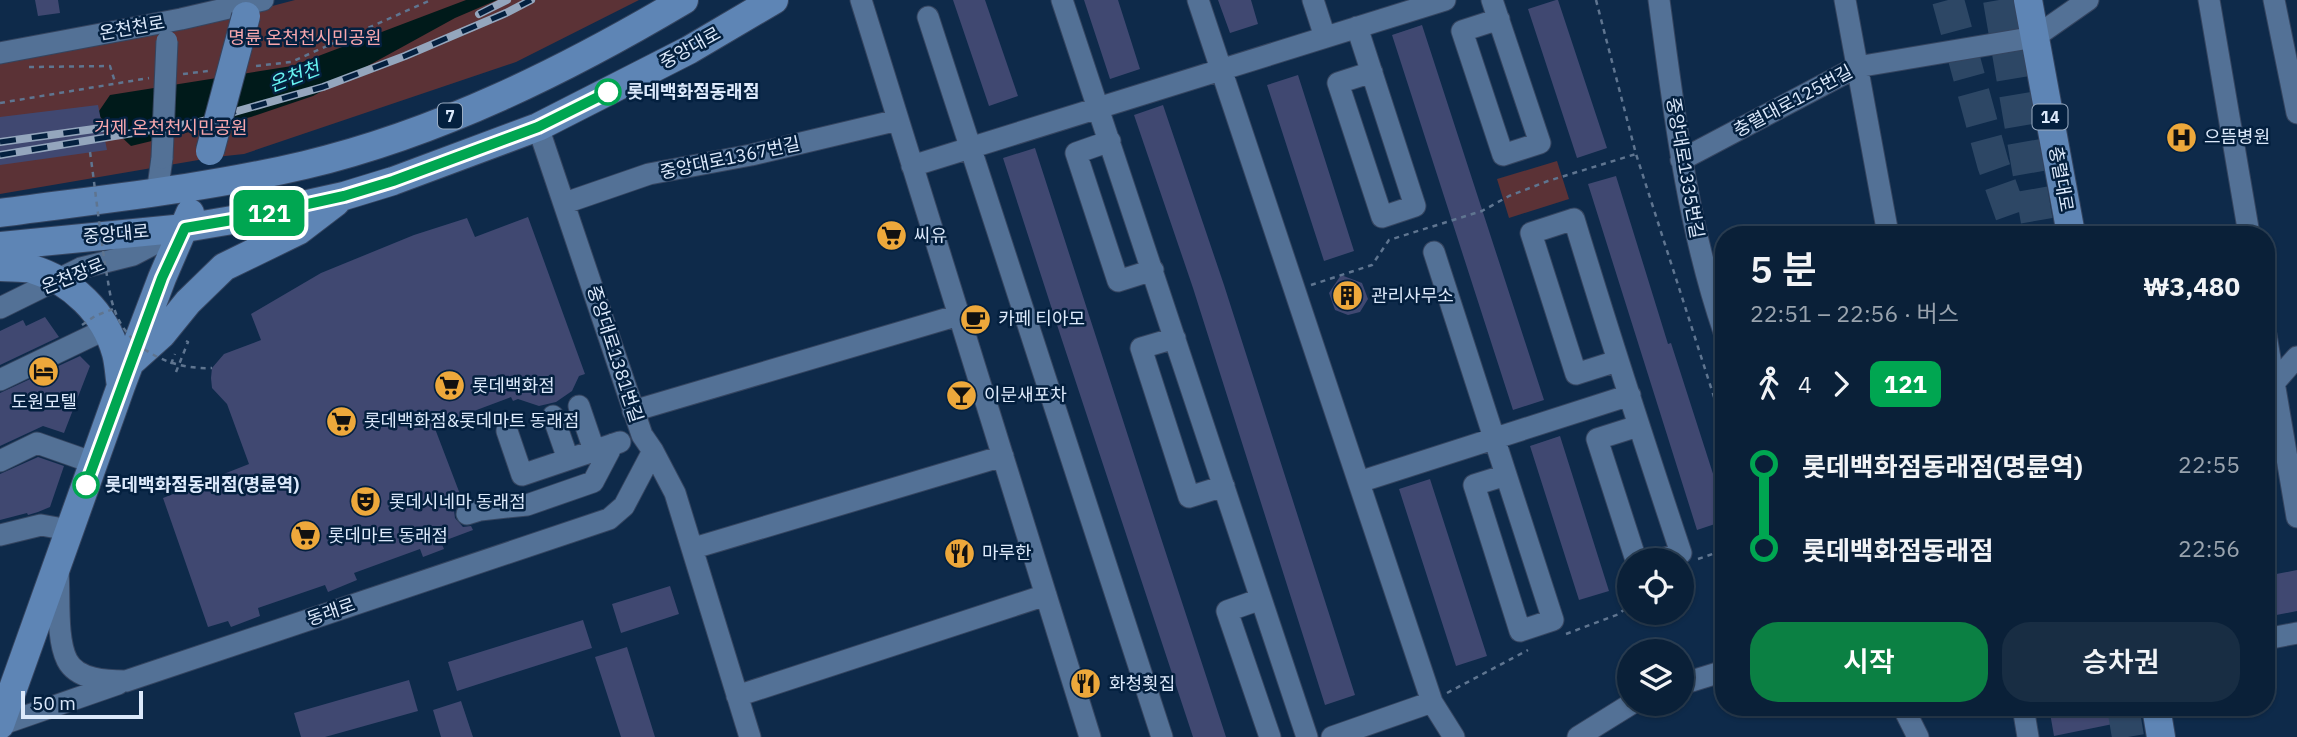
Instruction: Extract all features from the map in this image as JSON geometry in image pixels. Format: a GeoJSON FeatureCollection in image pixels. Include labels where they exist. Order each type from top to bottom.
{"type":"FeatureCollection","features":[{"type":"Feature","properties":{"kind":"main road","name":"중앙대로"},"geometry":{"type":"LineString","coordinates":[[0,213],[198,187],[307,164],[396,137],[521,89],[620,38],[684,0]]}},
{"type":"Feature","properties":{"kind":"main road","name":"중앙대로"},"geometry":{"type":"LineString","coordinates":[[0,246],[185,228],[344,196],[393,181],[538,127],[689,50],[774,0]]}},
{"type":"Feature","properties":{"kind":"main road","name":"충렬대로"},"geometry":{"type":"LineString","coordinates":[[2028,0],[2070,226]]}},
{"type":"Feature","properties":{"kind":"main road","name":"동래로"},"geometry":{"type":"LineString","coordinates":[[0,725],[126,374],[162,278],[185,228],[253,5]]}},
{"type":"Feature","properties":{"kind":"main road"},"geometry":{"type":"LineString","coordinates":[[0,267],[30,268],[58,279],[77,291],[100,321],[126,374],[188,302],[224,267],[298,231],[344,196]]}},
{"type":"Feature","properties":{"kind":"main road"},"geometry":{"type":"LineString","coordinates":[[2158,716],[2161,737]]}},
{"type":"Feature","properties":{"kind":"street"},"geometry":{"type":"LineString","coordinates":[[861,0],[1090,737]]}},
{"type":"Feature","properties":{"kind":"street"},"geometry":{"type":"LineString","coordinates":[[1062,0],[1307,737]]}},
{"type":"Feature","properties":{"kind":"street"},"geometry":{"type":"LineString","coordinates":[[1198,0],[1432,702],[1454,737]]}},
{"type":"Feature","properties":{"kind":"street"},"geometry":{"type":"LineString","coordinates":[[1313,0],[1325,37]]}},
{"type":"Feature","properties":{"kind":"street"},"geometry":{"type":"LineString","coordinates":[[912,166],[1445,0]]}},
{"type":"Feature","properties":{"kind":"street","name":"중앙대로1335번길"},"geometry":{"type":"LineString","coordinates":[[1659,0],[1693,228],[1715,302]]}},
{"type":"Feature","properties":{"kind":"street"},"geometry":{"type":"LineString","coordinates":[[1845,0],[1887,226]]}},
{"type":"Feature","properties":{"kind":"street"},"geometry":{"type":"LineString","coordinates":[[2035,37],[2088,0]]}},
{"type":"Feature","properties":{"kind":"street"},"geometry":{"type":"LineString","coordinates":[[2209,0],[2248,226]]}},
{"type":"Feature","properties":{"kind":"street"},"geometry":{"type":"LineString","coordinates":[[2274,0],[2297,113]]}},
{"type":"Feature","properties":{"kind":"street","name":"온천천로"},"geometry":{"type":"LineString","coordinates":[[3,52],[253,5]]}},
{"type":"Feature","properties":{"kind":"street"},"geometry":{"type":"LineString","coordinates":[[1495,10],[1540,143],[1503,155],[1462,31],[1495,10]]}},
{"type":"Feature","properties":{"kind":"street"},"geometry":{"type":"LineString","coordinates":[[928,17],[1162,737]]}},
{"type":"Feature","properties":{"kind":"street"},"geometry":{"type":"LineString","coordinates":[[157,194],[173,20]]}},
{"type":"Feature","properties":{"kind":"street"},"geometry":{"type":"LineString","coordinates":[[1357,27],[1372,72],[1415,206],[1382,217],[1338,83],[1372,72]]}},
{"type":"Feature","properties":{"kind":"street","name":"충렬대로125번길"},"geometry":{"type":"LineString","coordinates":[[1681,160],[1857,66],[2035,37]]}},
{"type":"Feature","properties":{"kind":"street","name":"중앙대로1367번길"},"geometry":{"type":"LineString","coordinates":[[565,203],[649,174],[751,155],[898,120]]}},
{"type":"Feature","properties":{"kind":"street","name":"중앙대로1381번길"},"geometry":{"type":"LineString","coordinates":[[538,127],[633,411],[675,493],[750,737]]}},
{"type":"Feature","properties":{"kind":"street"},"geometry":{"type":"LineString","coordinates":[[1110,141],[1076,153],[1118,281],[1153,270]]}},
{"type":"Feature","properties":{"kind":"street"},"geometry":{"type":"LineString","coordinates":[[1618,361],[1576,374],[1531,233],[1574,219],[1630,395],[1638,426],[1679,548]]}},
{"type":"Feature","properties":{"kind":"street","name":"온천장로"},"geometry":{"type":"LineString","coordinates":[[0,308],[80,268],[133,255],[185,228]]}},
{"type":"Feature","properties":{"kind":"street"},"geometry":{"type":"LineString","coordinates":[[1434,252],[1553,620],[1520,631],[1474,485],[1506,475]]}},
{"type":"Feature","properties":{"kind":"street"},"geometry":{"type":"LineString","coordinates":[[633,411],[959,315]]}},
{"type":"Feature","properties":{"kind":"street"},"geometry":{"type":"LineString","coordinates":[[0,380],[100,321]]}},
{"type":"Feature","properties":{"kind":"street"},"geometry":{"type":"LineString","coordinates":[[1175,338],[1142,348],[1189,497],[1224,486]]}},
{"type":"Feature","properties":{"kind":"street"},"geometry":{"type":"LineString","coordinates":[[2275,381],[2297,357]]}},
{"type":"Feature","properties":{"kind":"street"},"geometry":{"type":"LineString","coordinates":[[1359,482],[1630,395]]}},
{"type":"Feature","properties":{"kind":"street"},"geometry":{"type":"LineString","coordinates":[[467,514],[527,505],[593,482],[603,447],[579,406]]}},
{"type":"Feature","properties":{"kind":"street"},"geometry":{"type":"LineString","coordinates":[[2275,410],[2297,517]]}},
{"type":"Feature","properties":{"kind":"street"},"geometry":{"type":"LineString","coordinates":[[553,416],[568,459]]}},
{"type":"Feature","properties":{"kind":"street"},"geometry":{"type":"LineString","coordinates":[[1632,548],[1597,439],[1638,426]]}},
{"type":"Feature","properties":{"kind":"street"},"geometry":{"type":"LineString","coordinates":[[507,431],[522,475],[603,447],[648,443]]}},
{"type":"Feature","properties":{"kind":"street"},"geometry":{"type":"LineString","coordinates":[[0,461],[37,443],[94,463]]}},
{"type":"Feature","properties":{"kind":"street","name":"동래로"},"geometry":{"type":"LineString","coordinates":[[58,566],[62,637],[67,661],[83,674],[103,681],[126,681],[609,519],[624,506],[648,443]]}},
{"type":"Feature","properties":{"kind":"street"},"geometry":{"type":"LineString","coordinates":[[694,548],[1003,456]]}},
{"type":"Feature","properties":{"kind":"street"},"geometry":{"type":"LineString","coordinates":[[0,535],[41,526],[69,530]]}},
{"type":"Feature","properties":{"kind":"street"},"geometry":{"type":"LineString","coordinates":[[737,696],[1046,595]]}},
{"type":"Feature","properties":{"kind":"street"},"geometry":{"type":"LineString","coordinates":[[1261,599],[1227,611],[1270,737]]}},
{"type":"Feature","properties":{"kind":"street"},"geometry":{"type":"LineString","coordinates":[[2275,637],[2297,633]]}},
{"type":"Feature","properties":{"kind":"street"},"geometry":{"type":"LineString","coordinates":[[1694,680],[1715,674]]}},
{"type":"Feature","properties":{"kind":"street"},"geometry":{"type":"LineString","coordinates":[[0,725],[126,681]]}},
{"type":"Feature","properties":{"kind":"street"},"geometry":{"type":"LineString","coordinates":[[1332,737],[1432,702]]}},
{"type":"Feature","properties":{"kind":"street"},"geometry":{"type":"LineString","coordinates":[[1578,737],[1617,713]]}},
{"type":"Feature","properties":{"kind":"street"},"geometry":{"type":"LineString","coordinates":[[1908,716],[1918,737]]}},
{"type":"Feature","properties":{"kind":"street"},"geometry":{"type":"LineString","coordinates":[[2024,716],[2028,737]]}},
{"type":"Feature","properties":{"kind":"path"},"geometry":{"type":"LineString","coordinates":[[1596,0],[1636,154],[1715,400]]}},
{"type":"Feature","properties":{"kind":"path"},"geometry":{"type":"LineString","coordinates":[[3,52],[32,69],[110,66],[115,82]]}},
{"type":"Feature","properties":{"kind":"path"},"geometry":{"type":"LineString","coordinates":[[90,152],[102,244],[100,321],[123,327],[136,341],[171,364],[184,368],[212,368]]}},
{"type":"Feature","properties":{"kind":"path"},"geometry":{"type":"LineString","coordinates":[[1295,290],[1372,265],[1389,240],[1482,211],[1509,195],[1548,181],[1636,154]]}},
{"type":"Feature","properties":{"kind":"path"},"geometry":{"type":"LineString","coordinates":[[176,372],[188,342],[181,340]]}},
{"type":"Feature","properties":{"kind":"path"},"geometry":{"type":"LineString","coordinates":[[171,364],[176,352]]}},
{"type":"Feature","properties":{"kind":"path"},"geometry":{"type":"LineString","coordinates":[[1694,560],[1715,553]]}},
{"type":"Feature","properties":{"kind":"path"},"geometry":{"type":"LineString","coordinates":[[1559,638],[1617,615]]}},
{"type":"Feature","properties":{"kind":"path"},"geometry":{"type":"LineString","coordinates":[[1432,702],[1535,647]]}},
{"type":"Feature","properties":{"kind":"green space"},"geometry":{"type":"Polygon","coordinates":[[[295,0],[639,0],[516,62],[244,154],[0,194],[0,64],[180,30],[295,0]]]}},
{"type":"Feature","properties":{"kind":"green space"},"geometry":{"type":"Polygon","coordinates":[[[1557,161],[1569,199],[1509,218],[1497,179],[1557,161]]]}},
{"type":"Feature","properties":{"kind":"water","name":"온천천"},"geometry":{"type":"Polygon","coordinates":[[[466,0],[497,0],[455,18],[313,96],[251,117],[131,146],[97,114],[110,95],[292,66],[466,0]]]}},
{"type":"Feature","properties":{"kind":"building"},"geometry":{"type":"Polygon","coordinates":[[[35,0],[58,0],[60,13],[38,16],[35,0]]]}},
{"type":"Feature","properties":{"kind":"building"},"geometry":{"type":"Polygon","coordinates":[[[953,0],[985,0],[1018,96],[989,106],[953,0]]]}},
{"type":"Feature","properties":{"kind":"building"},"geometry":{"type":"Polygon","coordinates":[[[1084,0],[1118,0],[1140,69],[1110,79],[1084,0]]]}},
{"type":"Feature","properties":{"kind":"building"},"geometry":{"type":"Polygon","coordinates":[[[1218,0],[1251,0],[1258,24],[1230,33],[1218,0]]]}},
{"type":"Feature","properties":{"kind":"building"},"geometry":{"type":"Polygon","coordinates":[[[1556,0],[1607,148],[1577,158],[1528,9],[1556,0]]]}},
{"type":"Feature","properties":{"kind":"building"},"geometry":{"type":"Polygon","coordinates":[[[1422,25],[1544,400],[1513,410],[1392,35],[1422,25]]]}},
{"type":"Feature","properties":{"kind":"building"},"geometry":{"type":"Polygon","coordinates":[[[1298,75],[1354,251],[1324,261],[1267,85],[1298,75]]]}},
{"type":"Feature","properties":{"kind":"building"},"geometry":{"type":"Polygon","coordinates":[[[98,105],[107,150],[0,165],[0,117],[98,105]]]}},
{"type":"Feature","properties":{"kind":"building"},"geometry":{"type":"Polygon","coordinates":[[[1163,105],[1224,285],[1355,695],[1325,705],[1193,288],[1134,115],[1163,105]]]}},
{"type":"Feature","properties":{"kind":"building"},"geometry":{"type":"Polygon","coordinates":[[[1035,148],[1226,737],[1193,737],[1060,334],[1003,158],[1035,148]]]}},
{"type":"Feature","properties":{"kind":"building"},"geometry":{"type":"Polygon","coordinates":[[[1616,176],[1668,344],[1671,343],[1715,480],[1715,524],[1697,530],[1588,184],[1616,176]]]}},
{"type":"Feature","properties":{"kind":"building","name":"롯데백화점&롯데마트 동래점"},"geometry":{"type":"Polygon","coordinates":[[[528,217],[585,374],[579,376],[572,391],[556,402],[539,406],[518,399],[513,401],[511,397],[434,426],[463,502],[454,510],[455,518],[463,527],[471,526],[473,530],[441,542],[444,549],[423,557],[420,549],[354,573],[357,580],[328,592],[325,585],[258,608],[260,616],[231,627],[228,621],[208,627],[163,498],[249,464],[227,404],[212,388],[211,378],[212,368],[224,354],[261,340],[251,314],[321,273],[414,235],[467,218],[475,237],[528,217]]]}},
{"type":"Feature","properties":{"kind":"building","name":"관리사무소"},"geometry":{"type":"Polygon","coordinates":[[[1341,275],[1362,283],[1368,299],[1360,312],[1348,315],[1335,310],[1329,293],[1341,275]]]}},
{"type":"Feature","properties":{"kind":"building"},"geometry":{"type":"Polygon","coordinates":[[[45,317],[59,337],[0,365],[0,331],[23,320],[26,326],[45,317]]]}},
{"type":"Feature","properties":{"kind":"building"},"geometry":{"type":"Polygon","coordinates":[[[80,356],[90,366],[64,433],[43,426],[0,446],[0,393],[80,356]]]}},
{"type":"Feature","properties":{"kind":"building"},"geometry":{"type":"Polygon","coordinates":[[[1560,436],[1609,591],[1579,600],[1530,446],[1560,436]]]}},
{"type":"Feature","properties":{"kind":"building"},"geometry":{"type":"Polygon","coordinates":[[[38,457],[64,466],[50,507],[28,515],[27,513],[0,520],[0,474],[38,457]]]}},
{"type":"Feature","properties":{"kind":"building"},"geometry":{"type":"Polygon","coordinates":[[[1430,479],[1487,656],[1456,666],[1399,489],[1430,479]]]}},
{"type":"Feature","properties":{"kind":"building"},"geometry":{"type":"Polygon","coordinates":[[[2297,570],[2297,611],[2275,615],[2275,574],[2297,570]]]}},
{"type":"Feature","properties":{"kind":"building"},"geometry":{"type":"Polygon","coordinates":[[[670,586],[679,614],[621,633],[612,604],[670,586]]]}},
{"type":"Feature","properties":{"kind":"building"},"geometry":{"type":"Polygon","coordinates":[[[583,620],[592,648],[457,691],[448,662],[583,620]]]}},
{"type":"Feature","properties":{"kind":"building"},"geometry":{"type":"Polygon","coordinates":[[[627,647],[655,737],[621,737],[595,657],[627,647]]]}},
{"type":"Feature","properties":{"kind":"building"},"geometry":{"type":"Polygon","coordinates":[[[409,680],[418,711],[325,737],[301,737],[294,713],[409,680]]]}},
{"type":"Feature","properties":{"kind":"building"},"geometry":{"type":"Polygon","coordinates":[[[461,701],[473,737],[441,737],[433,710],[461,701]]]}},
{"type":"Feature","properties":{"kind":"building"},"geometry":{"type":"Polygon","coordinates":[[[2051,716],[2112,716],[2113,724],[2054,736],[2051,716]]]}},
{"type":"Feature","properties":{"kind":"tunnel"},"geometry":{"type":"LineString","coordinates":[[1948,0],[1993,164],[2015,226]]}},
{"type":"Feature","properties":{"kind":"tunnel"},"geometry":{"type":"LineString","coordinates":[[1999,0],[2038,226]]}},
{"type":"Feature","properties":{"kind":"tunnel"},"geometry":{"type":"LineString","coordinates":[[2124,716],[2128,737]]}},
{"type":"Feature","properties":{"kind":"railway"},"geometry":{"type":"LineString","coordinates":[[479,14],[507,0]]}},
{"type":"Feature","properties":{"kind":"railway"},"geometry":{"type":"LineString","coordinates":[[0,155],[199,122],[323,87],[405,56],[531,0]]}},
{"type":"Feature","properties":{"kind":"railway"},"geometry":{"type":"LineString","coordinates":[[0,142],[123,125]]}},
{"type":"Feature","properties":{"kind":"bus line","name":"121"},"geometry":{"type":"LineString","coordinates":[[86,485],[162,278],[185,228],[344,196],[393,181],[538,127],[608,92]]}},
{"type":"Feature","properties":{"kind":"place","name":"롯데백화점동래점"},"geometry":{"type":"Point","coordinates":[608,92]}},
{"type":"Feature","properties":{"kind":"place","name":"으뜸병원"},"geometry":{"type":"Point","coordinates":[2181,137]}},
{"type":"Feature","properties":{"kind":"place","name":"씨유"},"geometry":{"type":"Point","coordinates":[891,236]}},
{"type":"Feature","properties":{"kind":"place","name":"관리사무소"},"geometry":{"type":"Point","coordinates":[1348,296]}},
{"type":"Feature","properties":{"kind":"place","name":"카페 티아모"},"geometry":{"type":"Point","coordinates":[975,319]}},
{"type":"Feature","properties":{"kind":"place","name":"도원모텔"},"geometry":{"type":"Point","coordinates":[44,372]}},
{"type":"Feature","properties":{"kind":"place","name":"롯데백화점"},"geometry":{"type":"Point","coordinates":[449,386]}},
{"type":"Feature","properties":{"kind":"place","name":"이문새포차"},"geometry":{"type":"Point","coordinates":[961,395]}},
{"type":"Feature","properties":{"kind":"place","name":"롯데백화점&롯데마트 동래점"},"geometry":{"type":"Point","coordinates":[341,421]}},
{"type":"Feature","properties":{"kind":"place","name":"롯데백화점동래점(명륜역)"},"geometry":{"type":"Point","coordinates":[86,485]}},
{"type":"Feature","properties":{"kind":"place","name":"롯데시네마 동래점"},"geometry":{"type":"Point","coordinates":[366,502]}},
{"type":"Feature","properties":{"kind":"place","name":"롯데마트 동래점"},"geometry":{"type":"Point","coordinates":[305,536]}},
{"type":"Feature","properties":{"kind":"place","name":"마루한"},"geometry":{"type":"Point","coordinates":[959,553]}},
{"type":"Feature","properties":{"kind":"place","name":"화청횟집"},"geometry":{"type":"Point","coordinates":[1086,684]}},
{"type":"Feature","properties":{"kind":"park label","name":"명륜 온천천시민공원"},"geometry":{"type":"Point","coordinates":[305,38]}},
{"type":"Feature","properties":{"kind":"park label","name":"거제 온천천시민공원"},"geometry":{"type":"Point","coordinates":[171,128]}}]}
